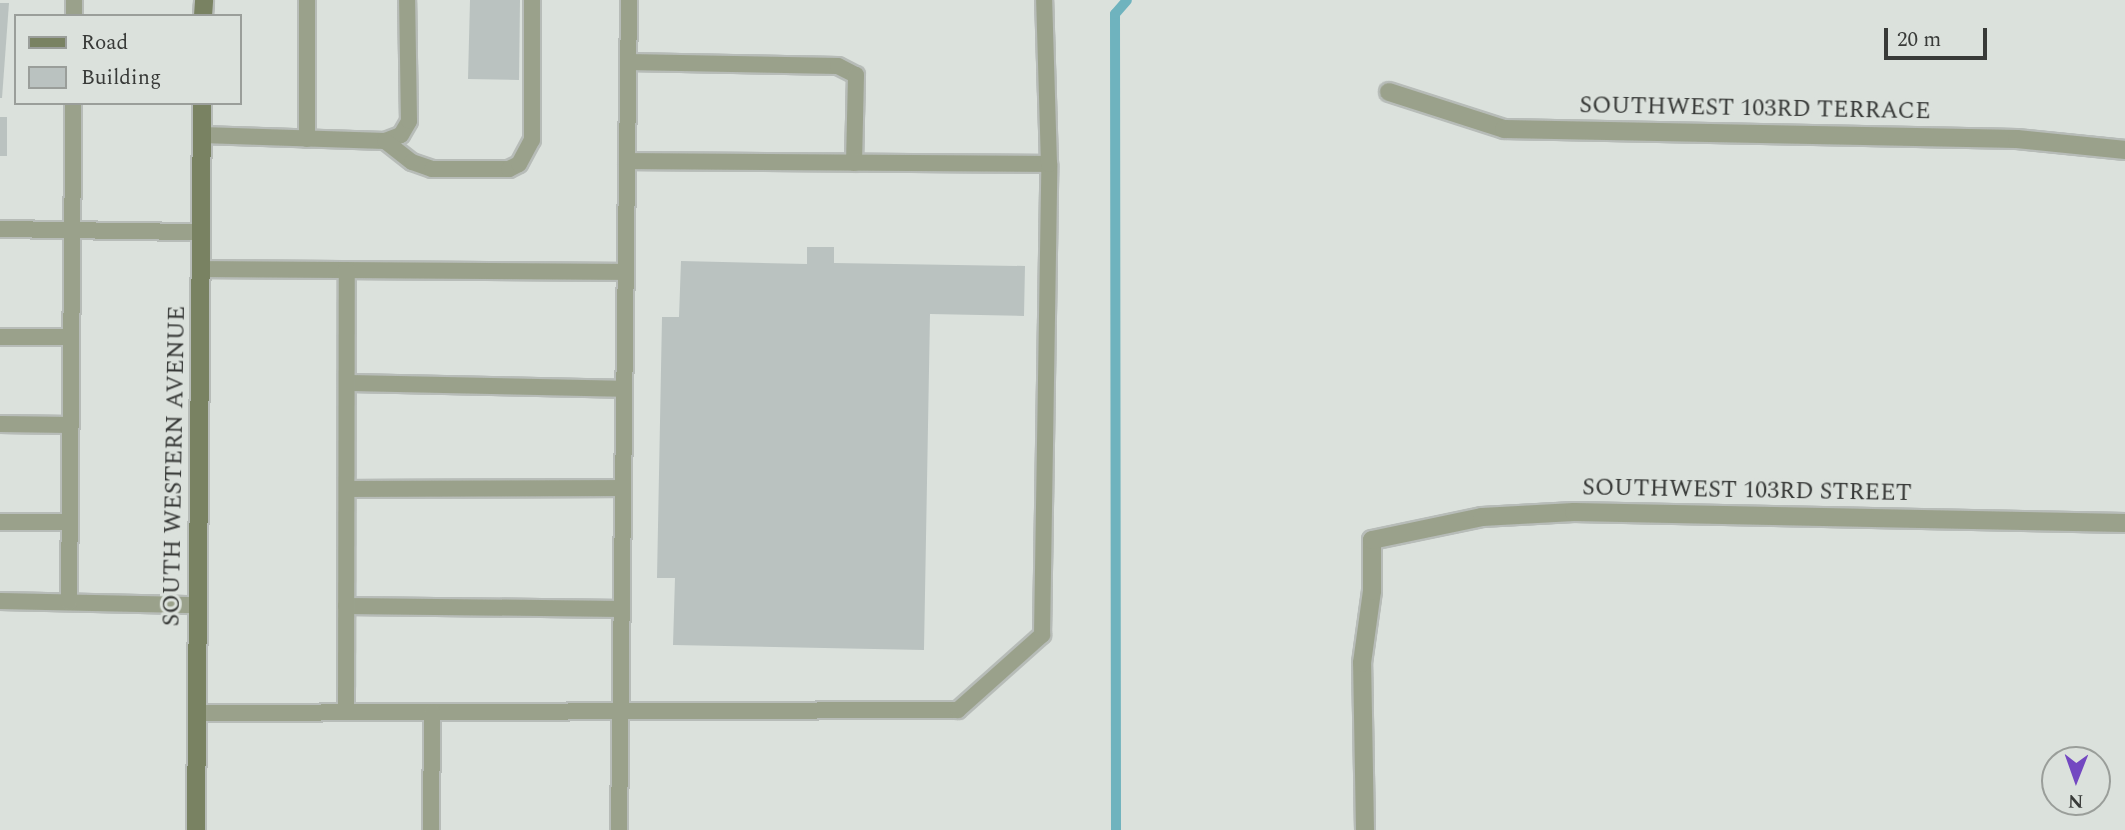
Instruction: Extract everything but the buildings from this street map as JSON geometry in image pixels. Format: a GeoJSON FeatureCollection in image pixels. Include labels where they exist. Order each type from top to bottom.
{"type":"FeatureCollection","features":[{"type":"Feature","properties":{"kind":"main road","name":"SOUTH WESTERN AVENUE"},"geometry":{"type":"LineString","coordinates":[[195,830],[202,105]]}},
{"type":"Feature","properties":{"kind":"street","name":"SOUTHWEST 103RD TERRACE"},"geometry":{"type":"LineString","coordinates":[[1389,92],[1504,129],[2017,139],[2125,150]]}},
{"type":"Feature","properties":{"kind":"street","name":"SOUTHWEST 103RD STREET"},"geometry":{"type":"LineString","coordinates":[[1365,830],[1362,663],[1372,591],[1371,540],[1482,517],[1574,512],[2125,523]]}},
{"type":"Feature","properties":{"kind":"lane"},"geometry":{"type":"LineString","coordinates":[[307,0],[307,139]]}},
{"type":"Feature","properties":{"kind":"lane"},"geometry":{"type":"LineString","coordinates":[[202,135],[386,141],[401,135],[409,121],[407,0]]}},
{"type":"Feature","properties":{"kind":"lane"},"geometry":{"type":"LineString","coordinates":[[386,141],[412,162],[432,169],[509,169],[519,164],[531,140],[532,0]]}},
{"type":"Feature","properties":{"kind":"lane"},"geometry":{"type":"LineString","coordinates":[[619,830],[629,0]]}},
{"type":"Feature","properties":{"kind":"lane"},"geometry":{"type":"LineString","coordinates":[[197,713],[958,710],[1042,635],[1049,164],[1044,0]]}},
{"type":"Feature","properties":{"kind":"lane"},"geometry":{"type":"LineString","coordinates":[[628,62],[838,66],[856,75],[855,163]]}},
{"type":"Feature","properties":{"kind":"lane"},"geometry":{"type":"LineString","coordinates":[[69,602],[73,105]]}},
{"type":"Feature","properties":{"kind":"lane"},"geometry":{"type":"LineString","coordinates":[[627,161],[1049,164]]}},
{"type":"Feature","properties":{"kind":"lane"},"geometry":{"type":"LineString","coordinates":[[0,229],[201,232]]}},
{"type":"Feature","properties":{"kind":"lane"},"geometry":{"type":"LineString","coordinates":[[201,269],[626,272]]}},
{"type":"Feature","properties":{"kind":"lane"},"geometry":{"type":"LineString","coordinates":[[346,712],[347,270]]}},
{"type":"Feature","properties":{"kind":"lane"},"geometry":{"type":"LineString","coordinates":[[0,337],[71,337]]}},
{"type":"Feature","properties":{"kind":"lane"},"geometry":{"type":"LineString","coordinates":[[347,383],[624,389]]}},
{"type":"Feature","properties":{"kind":"lane"},"geometry":{"type":"LineString","coordinates":[[0,424],[70,425]]}},
{"type":"Feature","properties":{"kind":"lane"},"geometry":{"type":"LineString","coordinates":[[347,489],[623,488]]}},
{"type":"Feature","properties":{"kind":"lane"},"geometry":{"type":"LineString","coordinates":[[0,522],[69,522]]}},
{"type":"Feature","properties":{"kind":"lane"},"geometry":{"type":"LineString","coordinates":[[0,601],[198,605]]}},
{"type":"Feature","properties":{"kind":"lane"},"geometry":{"type":"LineString","coordinates":[[346,606],[622,609]]}},
{"type":"Feature","properties":{"kind":"lane"},"geometry":{"type":"LineString","coordinates":[[430,830],[432,712]]}},
{"type":"Feature","properties":{"kind":"waterway"},"geometry":{"type":"LineString","coordinates":[[1116,830],[1115,14],[1127,0]]}}]}
